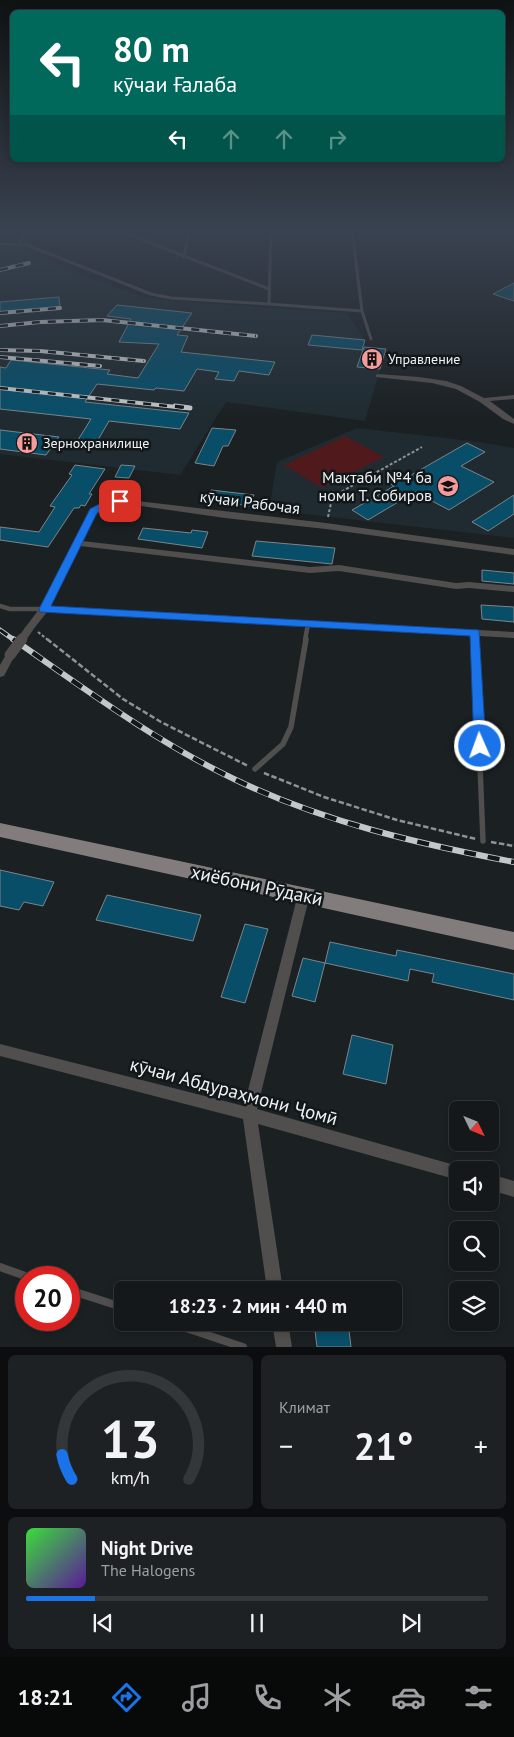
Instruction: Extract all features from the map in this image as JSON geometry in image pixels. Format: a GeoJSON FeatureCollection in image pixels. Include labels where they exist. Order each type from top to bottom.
{"type":"FeatureCollection","features":[{"type":"Feature","properties":{"kind":"main road","name":"хиёбони Рӯдакӣ"},"geometry":{"type":"LineString","coordinates":[[0,830],[304,894],[514,941]]}},
{"type":"Feature","properties":{"kind":"street"},"geometry":{"type":"LineString","coordinates":[[378,376],[439,382],[458,387],[483,400],[500,414],[514,422]]}},
{"type":"Feature","properties":{"kind":"street"},"geometry":{"type":"LineString","coordinates":[[483,400],[514,397]]}},
{"type":"Feature","properties":{"kind":"street","name":"кӯчаи Рабочая"},"geometry":{"type":"LineString","coordinates":[[0,674],[10,655],[44,609],[93,511],[110,502],[120,501],[326,526],[514,552]]}},
{"type":"Feature","properties":{"kind":"street"},"geometry":{"type":"LineString","coordinates":[[78,543],[310,570],[338,568],[456,586],[514,588]]}},
{"type":"Feature","properties":{"kind":"street"},"geometry":{"type":"LineString","coordinates":[[44,609],[514,635]]}},
{"type":"Feature","properties":{"kind":"street"},"geometry":{"type":"LineString","coordinates":[[274,1281],[249,1114],[304,894]]}},
{"type":"Feature","properties":{"kind":"street","name":"кӯчаи Абдураҳмони Ҷомӣ"},"geometry":{"type":"LineString","coordinates":[[0,1050],[249,1114],[449,1170]]}},
{"type":"Feature","properties":{"kind":"street"},"geometry":{"type":"LineString","coordinates":[[499,1185],[514,1189]]}},
{"type":"Feature","properties":{"kind":"street"},"geometry":{"type":"LineString","coordinates":[[281,1331],[284,1347]]}},
{"type":"Feature","properties":{"kind":"lane"},"geometry":{"type":"LineString","coordinates":[[148,293],[172,298],[362,312]]}},
{"type":"Feature","properties":{"kind":"lane"},"geometry":{"type":"LineString","coordinates":[[269,293],[269,304]]}},
{"type":"Feature","properties":{"kind":"lane"},"geometry":{"type":"LineString","coordinates":[[360,293],[362,312],[371,339]]}},
{"type":"Feature","properties":{"kind":"lane"},"geometry":{"type":"LineString","coordinates":[[0,606],[10,609],[44,609]]}},
{"type":"Feature","properties":{"kind":"lane"},"geometry":{"type":"LineString","coordinates":[[255,769],[283,744],[291,727],[308,624]]}},
{"type":"Feature","properties":{"kind":"lane"},"geometry":{"type":"LineString","coordinates":[[475,633],[483,841]]}},
{"type":"Feature","properties":{"kind":"lane"},"geometry":{"type":"LineString","coordinates":[[0,1268],[15,1273]]}},
{"type":"Feature","properties":{"kind":"lane"},"geometry":{"type":"LineString","coordinates":[[80,1294],[114,1305]]}},
{"type":"Feature","properties":{"kind":"lane"},"geometry":{"type":"LineString","coordinates":[[195,1331],[243,1347]]}},
{"type":"Feature","properties":{"kind":"path"},"geometry":{"type":"LineString","coordinates":[[328,517],[331,503],[342,492],[422,447]]}},
{"type":"Feature","properties":{"kind":"path"},"geometry":{"type":"LineString","coordinates":[[30,628],[123,699],[160,722],[255,769],[324,798],[398,820],[483,841],[514,846]]}},
{"type":"Feature","properties":{"kind":"shaded area"},"geometry":{"type":"Polygon","coordinates":[[[0,293],[131,293],[171,301],[347,313],[365,340],[363,347],[386,349],[365,421],[226,402],[180,475],[0,454],[0,293]]]}},
{"type":"Feature","properties":{"kind":"shaded area"},"geometry":{"type":"Polygon","coordinates":[[[357,428],[480,442],[514,448],[514,538],[269,510],[277,462],[357,428]]]}},
{"type":"Feature","properties":{"kind":"shaded area"},"geometry":{"type":"Polygon","coordinates":[[[345,436],[384,457],[322,488],[284,465],[345,436]]]}},
{"type":"Feature","properties":{"kind":"building"},"geometry":{"type":"Polygon","coordinates":[[[514,293],[514,301],[493,294],[514,293]]]}},
{"type":"Feature","properties":{"kind":"building"},"geometry":{"type":"Polygon","coordinates":[[[59,297],[60,307],[0,312],[0,302],[59,297]]]}},
{"type":"Feature","properties":{"kind":"building"},"geometry":{"type":"Polygon","coordinates":[[[117,305],[192,313],[177,335],[188,336],[181,352],[275,362],[269,375],[239,371],[234,381],[215,379],[219,372],[197,369],[184,391],[97,384],[85,402],[189,413],[180,429],[109,421],[92,450],[73,448],[91,419],[0,409],[0,367],[6,368],[11,360],[110,370],[107,374],[138,378],[159,344],[119,342],[131,319],[107,316],[117,305]]]}},
{"type":"Feature","properties":{"kind":"building"},"geometry":{"type":"Polygon","coordinates":[[[312,335],[365,340],[362,350],[308,345],[312,335]]]}},
{"type":"Feature","properties":{"kind":"building"},"geometry":{"type":"Polygon","coordinates":[[[364,347],[386,349],[380,369],[357,367],[364,347]]]}},
{"type":"Feature","properties":{"kind":"building"},"geometry":{"type":"Polygon","coordinates":[[[212,428],[236,430],[228,446],[223,446],[214,466],[195,463],[212,428]]]}},
{"type":"Feature","properties":{"kind":"building","name":"Зернохранилище"},"geometry":{"type":"Polygon","coordinates":[[[0,430],[59,437],[46,455],[0,449],[0,430]]]}},
{"type":"Feature","properties":{"kind":"building"},"geometry":{"type":"Polygon","coordinates":[[[467,443],[485,452],[461,466],[494,482],[449,510],[415,492],[368,520],[352,510],[394,486],[388,483],[401,475],[406,478],[467,443]]]}},
{"type":"Feature","properties":{"kind":"building"},"geometry":{"type":"Polygon","coordinates":[[[75,465],[105,469],[89,494],[92,494],[85,506],[81,505],[79,508],[74,508],[48,547],[0,540],[0,527],[39,532],[55,507],[50,506],[72,475],[69,474],[75,465]]]}},
{"type":"Feature","properties":{"kind":"building"},"geometry":{"type":"Polygon","coordinates":[[[121,465],[135,466],[129,478],[115,477],[121,465]]]}},
{"type":"Feature","properties":{"kind":"building"},"geometry":{"type":"Polygon","coordinates":[[[211,490],[254,495],[250,506],[207,500],[211,490]]]}},
{"type":"Feature","properties":{"kind":"building"},"geometry":{"type":"Polygon","coordinates":[[[514,495],[514,514],[488,531],[472,522],[514,495]]]}},
{"type":"Feature","properties":{"kind":"building"},"geometry":{"type":"Polygon","coordinates":[[[143,528],[191,533],[192,530],[208,532],[202,548],[138,539],[143,528]]]}},
{"type":"Feature","properties":{"kind":"building"},"geometry":{"type":"Polygon","coordinates":[[[256,541],[335,548],[332,564],[252,556],[256,541]]]}},
{"type":"Feature","properties":{"kind":"building"},"geometry":{"type":"Polygon","coordinates":[[[482,570],[514,573],[514,584],[482,581],[482,570]]]}},
{"type":"Feature","properties":{"kind":"building"},"geometry":{"type":"Polygon","coordinates":[[[481,605],[514,607],[514,622],[482,619],[481,605]]]}},
{"type":"Feature","properties":{"kind":"building"},"geometry":{"type":"Polygon","coordinates":[[[0,870],[54,882],[43,906],[24,902],[19,910],[0,906],[0,870]]]}},
{"type":"Feature","properties":{"kind":"building"},"geometry":{"type":"Polygon","coordinates":[[[107,895],[201,915],[193,941],[96,920],[107,895]]]}},
{"type":"Feature","properties":{"kind":"building"},"geometry":{"type":"Polygon","coordinates":[[[245,924],[268,929],[245,1003],[221,997],[245,924]]]}},
{"type":"Feature","properties":{"kind":"building"},"geometry":{"type":"Polygon","coordinates":[[[330,942],[396,956],[397,950],[514,974],[514,1000],[432,982],[434,974],[410,969],[408,981],[325,963],[330,942]]]}},
{"type":"Feature","properties":{"kind":"building"},"geometry":{"type":"Polygon","coordinates":[[[303,958],[325,963],[315,1002],[292,996],[303,958]]]}},
{"type":"Feature","properties":{"kind":"building"},"geometry":{"type":"Polygon","coordinates":[[[352,1035],[393,1045],[386,1084],[343,1074],[352,1035]]]}},
{"type":"Feature","properties":{"kind":"building"},"geometry":{"type":"Polygon","coordinates":[[[315,1331],[349,1331],[351,1347],[317,1347],[315,1331]]]}},
{"type":"Feature","properties":{"kind":"railway"},"geometry":{"type":"LineString","coordinates":[[0,313],[60,308]]}},
{"type":"Feature","properties":{"kind":"railway"},"geometry":{"type":"LineString","coordinates":[[0,326],[40,322],[102,320],[256,336]]}},
{"type":"Feature","properties":{"kind":"railway"},"geometry":{"type":"LineString","coordinates":[[0,350],[40,351],[144,361]]}},
{"type":"Feature","properties":{"kind":"railway"},"geometry":{"type":"LineString","coordinates":[[0,357],[100,366]]}},
{"type":"Feature","properties":{"kind":"railway"},"geometry":{"type":"LineString","coordinates":[[0,388],[186,408]]}},
{"type":"Feature","properties":{"kind":"railway"},"geometry":{"type":"LineString","coordinates":[[175,406],[190,408]]}},
{"type":"Feature","properties":{"kind":"railway"},"geometry":{"type":"LineString","coordinates":[[0,630],[14,640]]}},
{"type":"Feature","properties":{"kind":"railway"},"geometry":{"type":"LineString","coordinates":[[13,639],[149,732],[206,765],[269,795],[372,830],[443,848],[514,862]]}},
{"type":"Feature","properties":{"kind":"place","name":"Управление"},"geometry":{"type":"Point","coordinates":[372,359]}},
{"type":"Feature","properties":{"kind":"place","name":"Зернохранилище"},"geometry":{"type":"Point","coordinates":[27,443]}},
{"type":"Feature","properties":{"kind":"place","name":"Мактаби №4 ба номи Т. Собиров"},"geometry":{"type":"Point","coordinates":[448,486]}},
{"type":"Feature","properties":{"kind":"route"},"geometry":{"type":"LineString","coordinates":[[120,501],[110,502],[93,511],[44,609],[475,633],[480,746]]}}]}
